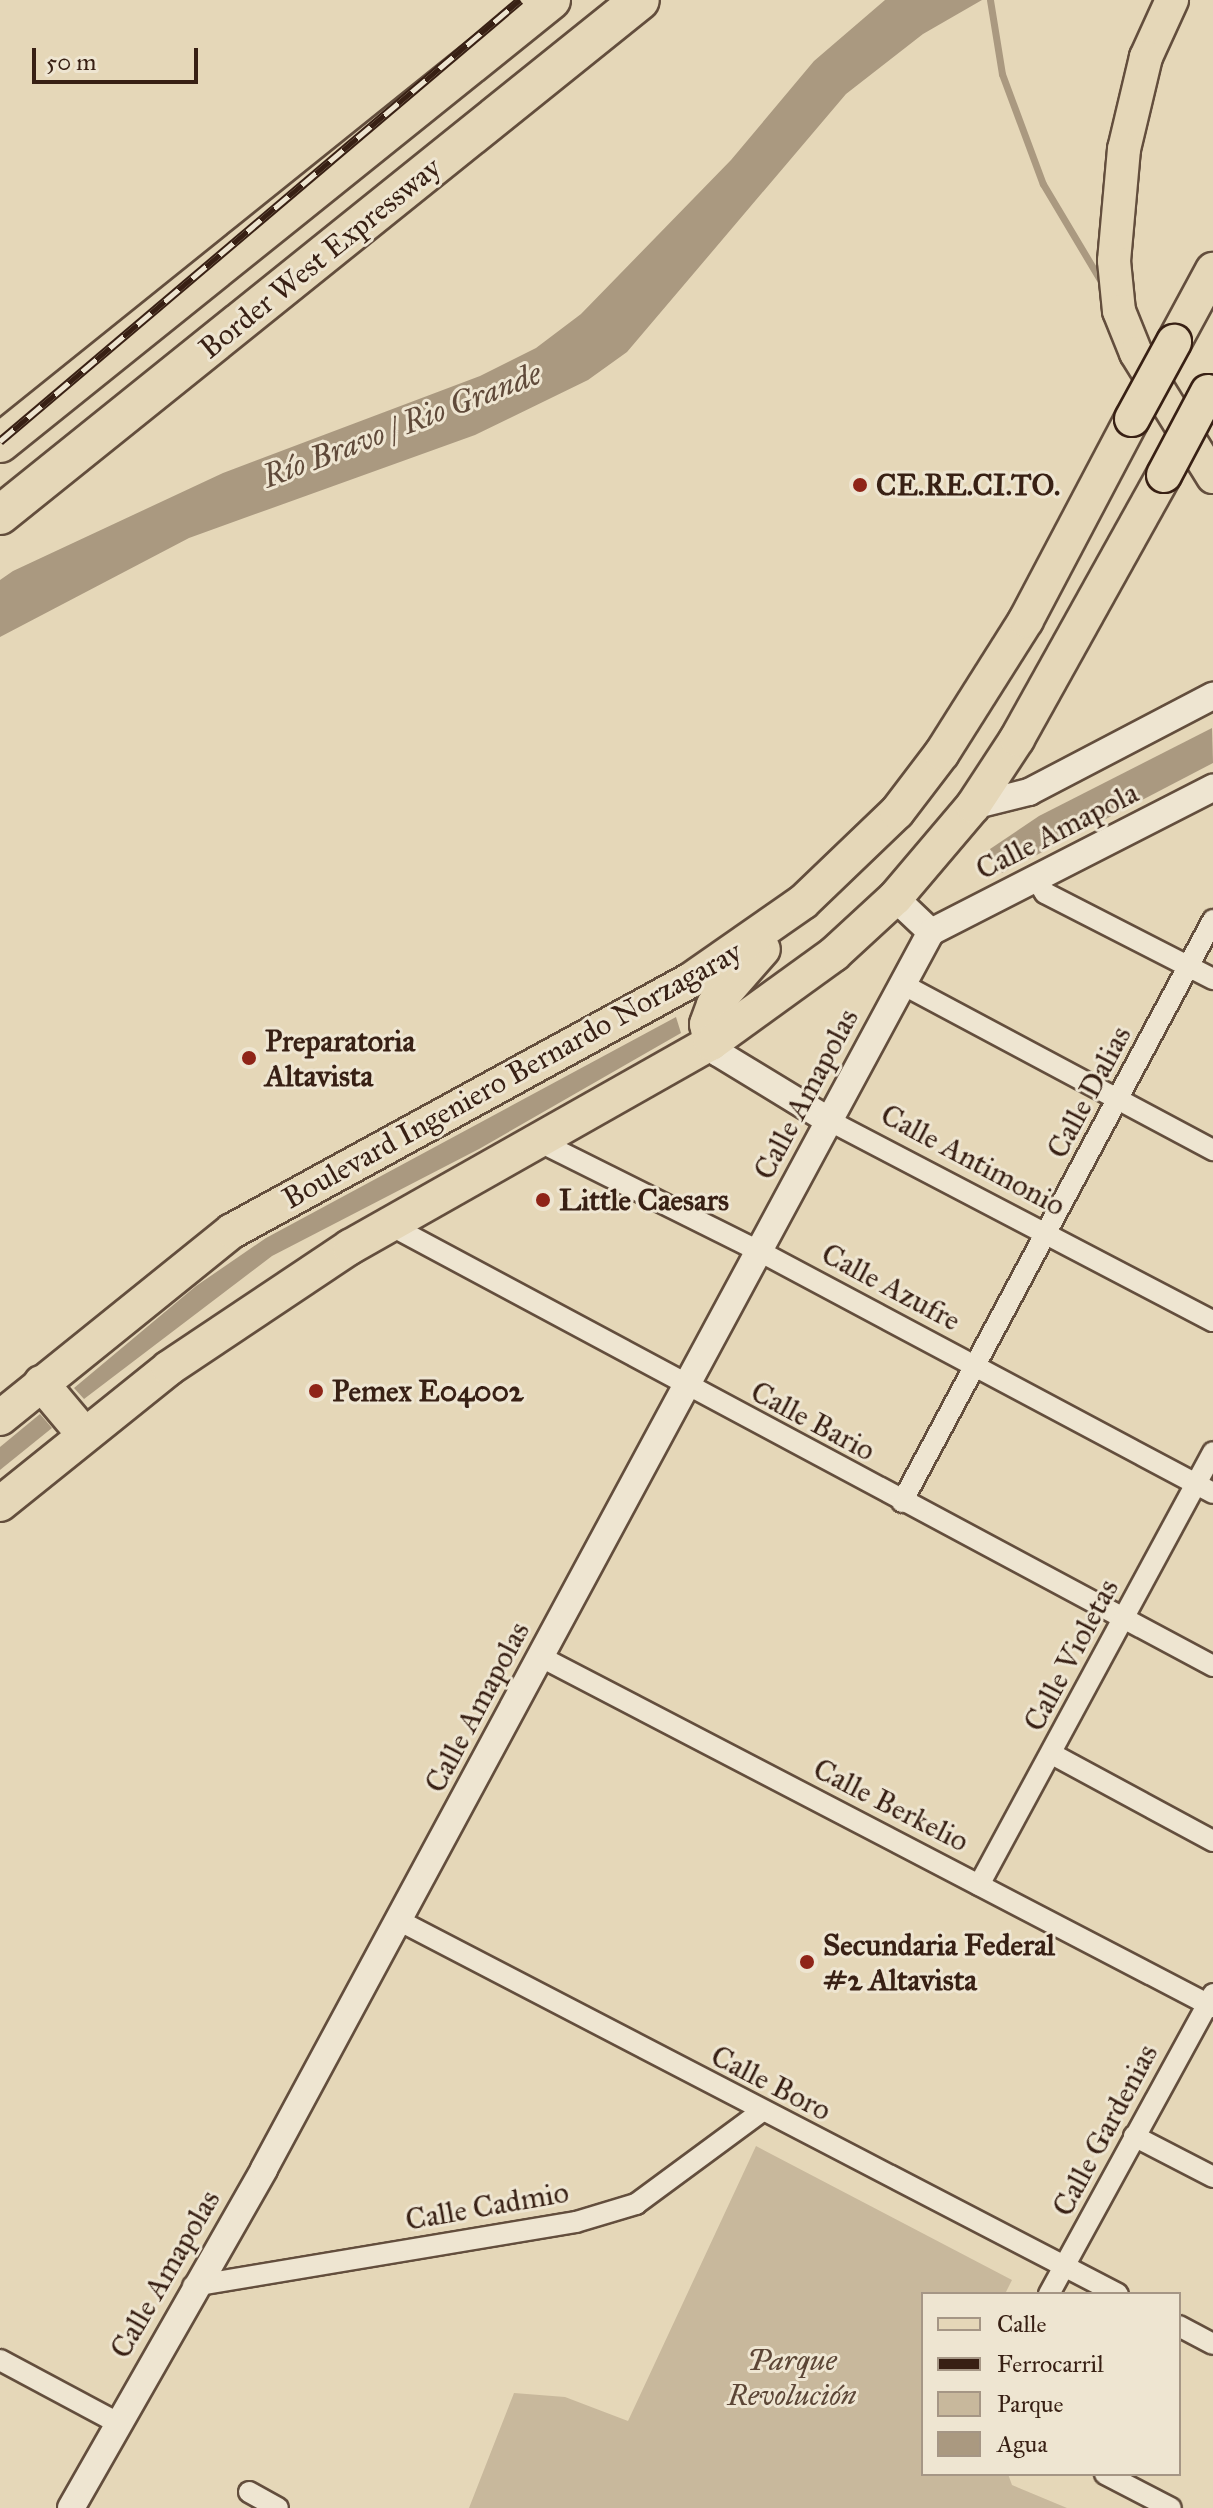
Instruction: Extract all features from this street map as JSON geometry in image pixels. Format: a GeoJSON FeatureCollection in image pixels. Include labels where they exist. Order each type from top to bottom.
{"type":"FeatureCollection","features":[{"type":"Feature","properties":{"kind":"highway","name":"Border West Expressway"},"geometry":{"type":"LineString","coordinates":[[0,443],[551,0]]}},
{"type":"Feature","properties":{"kind":"highway","name":"Border West Expressway"},"geometry":{"type":"LineString","coordinates":[[0,515],[640,0]]}},
{"type":"Feature","properties":{"kind":"highway","name":"Boulevard Ingeniero Bernardo Norzagaray"},"geometry":{"type":"LineString","coordinates":[[0,1504],[62,1407],[232,1231],[691,980],[775,924],[860,850],[942,753],[1026,620],[1213,270]]}},
{"type":"Feature","properties":{"kind":"highway","name":"Boulevard Ingeniero Bernardo Norzagaray"},"geometry":{"type":"LineString","coordinates":[[0,1418],[62,1407],[169,1368],[388,1224],[711,1043],[799,982],[895,898],[973,806],[1017,739],[1211,388]]}},
{"type":"Feature","properties":{"kind":"highway"},"geometry":{"type":"LineString","coordinates":[[711,1043],[707,1024],[714,1005],[766,946],[775,924]]}},
{"type":"Feature","properties":{"kind":"main road"},"geometry":{"type":"LineString","coordinates":[[1172,0],[1146,57],[1124,149],[1114,261],[1119,311],[1136,353],[1213,477]]}},
{"type":"Feature","properties":{"kind":"street"},"geometry":{"type":"LineString","coordinates":[[973,806],[1029,792],[1213,696]]}},
{"type":"Feature","properties":{"kind":"street","name":"Calle Amapola"},"geometry":{"type":"LineString","coordinates":[[931,932],[1035,877],[1208,798]]}},
{"type":"Feature","properties":{"kind":"street"},"geometry":{"type":"LineString","coordinates":[[1035,877],[1045,893],[1213,979]]}},
{"type":"Feature","properties":{"kind":"street"},"geometry":{"type":"LineString","coordinates":[[895,898],[931,932]]}},
{"type":"Feature","properties":{"kind":"street","name":"Calle Dalias"},"geometry":{"type":"LineString","coordinates":[[902,1502],[1048,1235],[1213,920]]}},
{"type":"Feature","properties":{"kind":"street","name":"Calle Amapolas"},"geometry":{"type":"LineString","coordinates":[[71,2508],[193,2286],[264,2169],[931,932]]}},
{"type":"Feature","properties":{"kind":"street"},"geometry":{"type":"LineString","coordinates":[[902,984],[1213,1150]]}},
{"type":"Feature","properties":{"kind":"street","name":"Calle Antimonio"},"geometry":{"type":"LineString","coordinates":[[711,1043],[718,1053],[828,1120],[1213,1321]]}},
{"type":"Feature","properties":{"kind":"street","name":"Calle Azufre"},"geometry":{"type":"LineString","coordinates":[[538,1141],[759,1251],[1204,1488]]}},
{"type":"Feature","properties":{"kind":"street","name":"Calle Bario"},"geometry":{"type":"LineString","coordinates":[[388,1224],[686,1387],[1126,1617],[1213,1666]]}},
{"type":"Feature","properties":{"kind":"street","name":"Calle Violetas"},"geometry":{"type":"LineString","coordinates":[[979,1885],[1126,1617],[1204,1488],[1213,1452]]}},
{"type":"Feature","properties":{"kind":"street","name":"Calle Berkelio"},"geometry":{"type":"LineString","coordinates":[[541,1657],[1211,2002]]}},
{"type":"Feature","properties":{"kind":"street"},"geometry":{"type":"LineString","coordinates":[[1052,1754],[1213,1841]]}},
{"type":"Feature","properties":{"kind":"street","name":"Calle Boro"},"geometry":{"type":"LineString","coordinates":[[398,1920],[761,2112],[1114,2292]]}},
{"type":"Feature","properties":{"kind":"street","name":"Calle Gardenias"},"geometry":{"type":"LineString","coordinates":[[1050,2292],[1211,2002]]}},
{"type":"Feature","properties":{"kind":"street","name":"Calle Cadmio"},"geometry":{"type":"LineString","coordinates":[[193,2286],[606,2213],[657,2190],[761,2112]]}},
{"type":"Feature","properties":{"kind":"street"},"geometry":{"type":"LineString","coordinates":[[1134,2136],[1213,2177]]}},
{"type":"Feature","properties":{"kind":"street"},"geometry":{"type":"LineString","coordinates":[[1181,2327],[1213,2344]]}},
{"type":"Feature","properties":{"kind":"street"},"geometry":{"type":"LineString","coordinates":[[0,2360],[118,2423]]}},
{"type":"Feature","properties":{"kind":"street"},"geometry":{"type":"LineString","coordinates":[[1109,2476],[1171,2508]]}},
{"type":"Feature","properties":{"kind":"street"},"geometry":{"type":"LineString","coordinates":[[249,2492],[278,2508]]}},
{"type":"Feature","properties":{"kind":"green space","name":"Parque Revolución"},"geometry":{"type":"Polygon","coordinates":[[[756,2146],[1012,2280],[1006,2292],[921,2292],[921,2476],[1009,2476],[1012,2485],[1067,2508],[469,2508],[514,2393],[565,2397],[628,2421],[756,2146]]]}},
{"type":"Feature","properties":{"kind":"water","name":"Río Bravo / Rio Grande"},"geometry":{"type":"Polygon","coordinates":[[[885,0],[982,0],[923,34],[846,94],[627,352],[588,380],[475,435],[189,538],[0,637],[0,580],[13,571],[223,473],[480,376],[536,348],[581,314],[731,160],[814,61],[885,0]]]}},
{"type":"Feature","properties":{"kind":"water"},"geometry":{"type":"Polygon","coordinates":[[[1212,728],[1213,763],[1002,873],[990,849],[1039,816],[1212,728]]]}},
{"type":"Feature","properties":{"kind":"water"},"geometry":{"type":"Polygon","coordinates":[[[676,1017],[681,1033],[479,1149],[272,1256],[84,1399],[74,1388],[196,1286],[266,1238],[676,1017]]]}},
{"type":"Feature","properties":{"kind":"water"},"geometry":{"type":"Polygon","coordinates":[[[40,1414],[52,1428],[0,1470],[0,1447],[40,1414]]]}},
{"type":"Feature","properties":{"kind":"waterway"},"geometry":{"type":"LineString","coordinates":[[990,0],[1002,74],[1043,184],[1105,288]]}},
{"type":"Feature","properties":{"kind":"railway"},"geometry":{"type":"LineString","coordinates":[[0,441],[520,0]]}},
{"type":"Feature","properties":{"kind":"place","name":"CE.RE.CI.TO."},"geometry":{"type":"Point","coordinates":[860,485]}},
{"type":"Feature","properties":{"kind":"place","name":"Preparatoria Altavista"},"geometry":{"type":"Point","coordinates":[249,1058]}},
{"type":"Feature","properties":{"kind":"place","name":"Little Caesars"},"geometry":{"type":"Point","coordinates":[543,1200]}},
{"type":"Feature","properties":{"kind":"place","name":"Pemex E04002"},"geometry":{"type":"Point","coordinates":[316,1391]}},
{"type":"Feature","properties":{"kind":"place","name":"Secundaria Federal #2 Altavista"},"geometry":{"type":"Point","coordinates":[807,1962]}}]}
